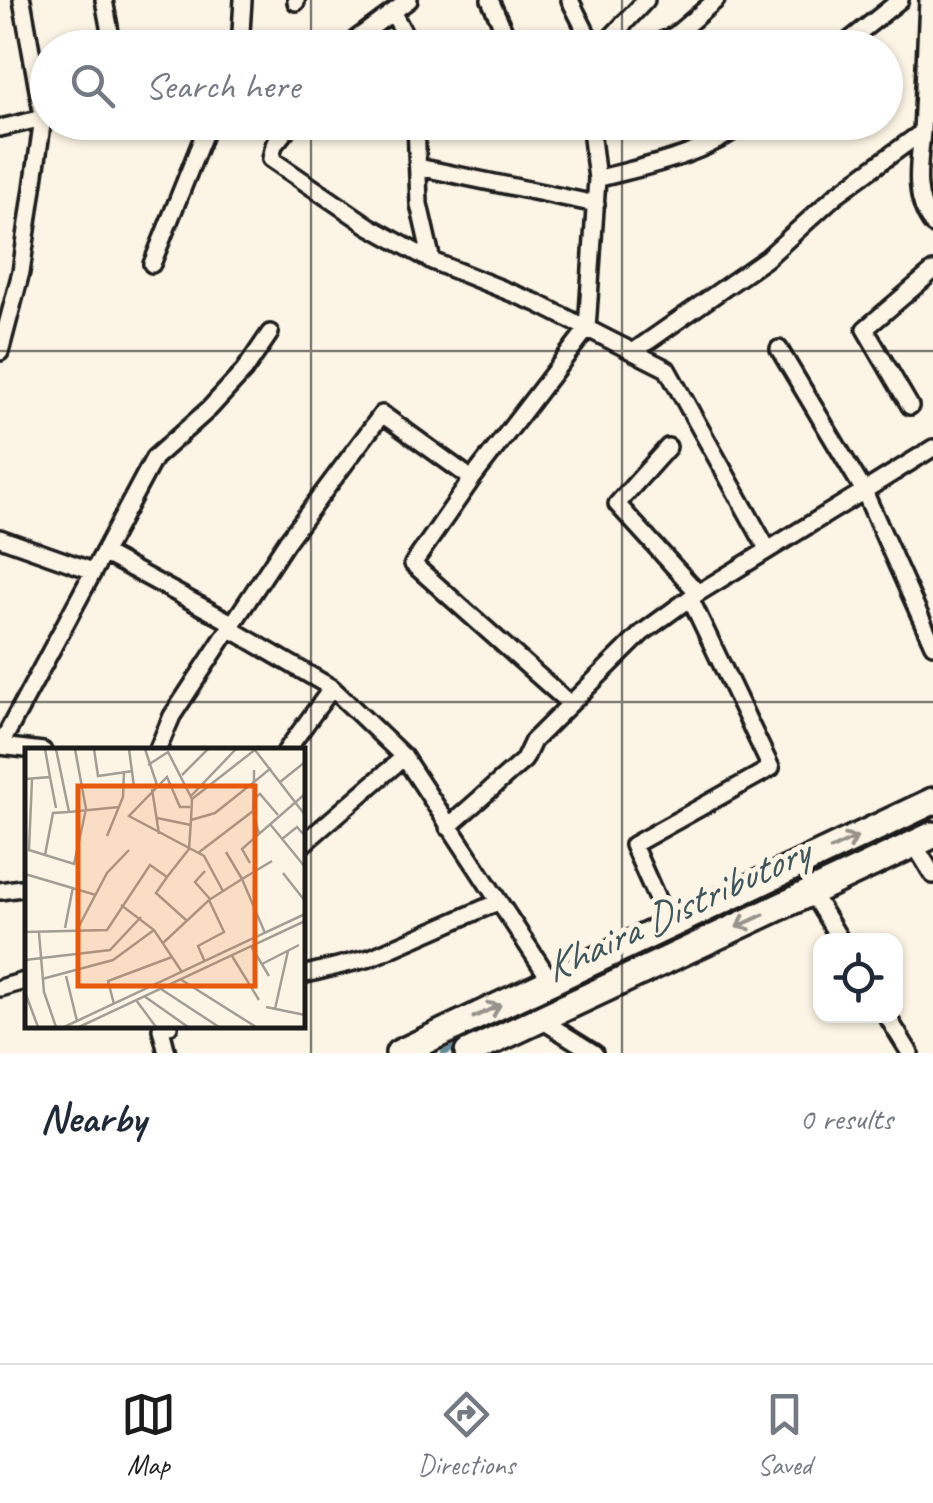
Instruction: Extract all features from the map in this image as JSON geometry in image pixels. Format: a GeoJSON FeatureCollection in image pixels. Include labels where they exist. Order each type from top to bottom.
{"type":"FeatureCollection","features":[{"type":"Feature","properties":{"kind":"main road"},"geometry":{"type":"LineString","coordinates":[[399,1053],[933,800]]}},
{"type":"Feature","properties":{"kind":"main road"},"geometry":{"type":"LineString","coordinates":[[468,1053],[924,840]]}},
{"type":"Feature","properties":{"kind":"street"},"geometry":{"type":"LineString","coordinates":[[22,0],[30,41]]}},
{"type":"Feature","properties":{"kind":"street"},"geometry":{"type":"LineString","coordinates":[[104,0],[110,30]]}},
{"type":"Feature","properties":{"kind":"street"},"geometry":{"type":"LineString","coordinates":[[242,30],[244,0]]}},
{"type":"Feature","properties":{"kind":"street"},"geometry":{"type":"LineString","coordinates":[[368,30],[408,0]]}},
{"type":"Feature","properties":{"kind":"street"},"geometry":{"type":"LineString","coordinates":[[490,0],[504,30]]}},
{"type":"Feature","properties":{"kind":"street"},"geometry":{"type":"LineString","coordinates":[[570,0],[588,30]]}},
{"type":"Feature","properties":{"kind":"street"},"geometry":{"type":"LineString","coordinates":[[616,30],[646,0]]}},
{"type":"Feature","properties":{"kind":"street"},"geometry":{"type":"LineString","coordinates":[[680,30],[716,0]]}},
{"type":"Feature","properties":{"kind":"street"},"geometry":{"type":"LineString","coordinates":[[862,30],[900,0]]}},
{"type":"Feature","properties":{"kind":"street"},"geometry":{"type":"LineString","coordinates":[[928,0],[929,64],[918,169],[920,198],[933,225]]}},
{"type":"Feature","properties":{"kind":"street"},"geometry":{"type":"LineString","coordinates":[[393,13],[402,30]]}},
{"type":"Feature","properties":{"kind":"street"},"geometry":{"type":"LineString","coordinates":[[0,128],[30,121]]}},
{"type":"Feature","properties":{"kind":"street"},"geometry":{"type":"LineString","coordinates":[[633,352],[768,258],[836,196],[922,132]]}},
{"type":"Feature","properties":{"kind":"street"},"geometry":{"type":"LineString","coordinates":[[0,352],[22,272],[42,140]]}},
{"type":"Feature","properties":{"kind":"street"},"geometry":{"type":"LineString","coordinates":[[152,264],[202,140]]}},
{"type":"Feature","properties":{"kind":"street"},"geometry":{"type":"LineString","coordinates":[[278,140],[270,159],[370,226],[432,261],[536,303],[667,370],[768,550]]}},
{"type":"Feature","properties":{"kind":"street"},"geometry":{"type":"LineString","coordinates":[[417,140],[419,204],[432,261]]}},
{"type":"Feature","properties":{"kind":"street"},"geometry":{"type":"LineString","coordinates":[[570,704],[413,564],[472,479],[588,329],[597,179],[592,140]]}},
{"type":"Feature","properties":{"kind":"street"},"geometry":{"type":"LineString","coordinates":[[597,179],[724,140]]}},
{"type":"Feature","properties":{"kind":"street"},"geometry":{"type":"LineString","coordinates":[[418,167],[596,204]]}},
{"type":"Feature","properties":{"kind":"street"},"geometry":{"type":"LineString","coordinates":[[910,406],[865,328],[933,271]]}},
{"type":"Feature","properties":{"kind":"street"},"geometry":{"type":"LineString","coordinates":[[25,748],[0,746],[154,458],[232,384],[270,334]]}},
{"type":"Feature","properties":{"kind":"street"},"geometry":{"type":"LineString","coordinates":[[779,349],[864,491],[933,645]]}},
{"type":"Feature","properties":{"kind":"street"},"geometry":{"type":"LineString","coordinates":[[158,748],[172,716],[286,540],[382,414],[472,479]]}},
{"type":"Feature","properties":{"kind":"street"},"geometry":{"type":"LineString","coordinates":[[668,447],[617,504],[694,596],[771,768],[634,845],[669,926]]}},
{"type":"Feature","properties":{"kind":"street"},"geometry":{"type":"LineString","coordinates":[[448,827],[524,760],[533,741],[642,633],[694,596],[933,448]]}},
{"type":"Feature","properties":{"kind":"street"},"geometry":{"type":"LineString","coordinates":[[0,538],[93,571]]}},
{"type":"Feature","properties":{"kind":"street"},"geometry":{"type":"LineString","coordinates":[[102,553],[332,688],[404,758],[551,981]]}},
{"type":"Feature","properties":{"kind":"street"},"geometry":{"type":"LineString","coordinates":[[287,748],[332,688]]}},
{"type":"Feature","properties":{"kind":"street"},"geometry":{"type":"LineString","coordinates":[[305,842],[404,758]]}},
{"type":"Feature","properties":{"kind":"street"},"geometry":{"type":"LineString","coordinates":[[924,840],[933,876]]}},
{"type":"Feature","properties":{"kind":"street"},"geometry":{"type":"LineString","coordinates":[[0,890],[25,887]]}},
{"type":"Feature","properties":{"kind":"street"},"geometry":{"type":"LineString","coordinates":[[811,892],[837,933]]}},
{"type":"Feature","properties":{"kind":"street"},"geometry":{"type":"LineString","coordinates":[[305,974],[370,958],[498,902]]}},
{"type":"Feature","properties":{"kind":"street"},"geometry":{"type":"LineString","coordinates":[[0,988],[25,981]]}},
{"type":"Feature","properties":{"kind":"street"},"geometry":{"type":"LineString","coordinates":[[540,1019],[594,1053]]}},
{"type":"Feature","properties":{"kind":"street"},"geometry":{"type":"LineString","coordinates":[[891,1023],[910,1053]]}},
{"type":"Feature","properties":{"kind":"street"},"geometry":{"type":"LineString","coordinates":[[164,1028],[161,1029],[167,1053]]}},
{"type":"Feature","properties":{"kind":"waterway","name":"Khaira Distributory"},"geometry":{"type":"LineString","coordinates":[[444,1053],[462,1044]]}}]}
